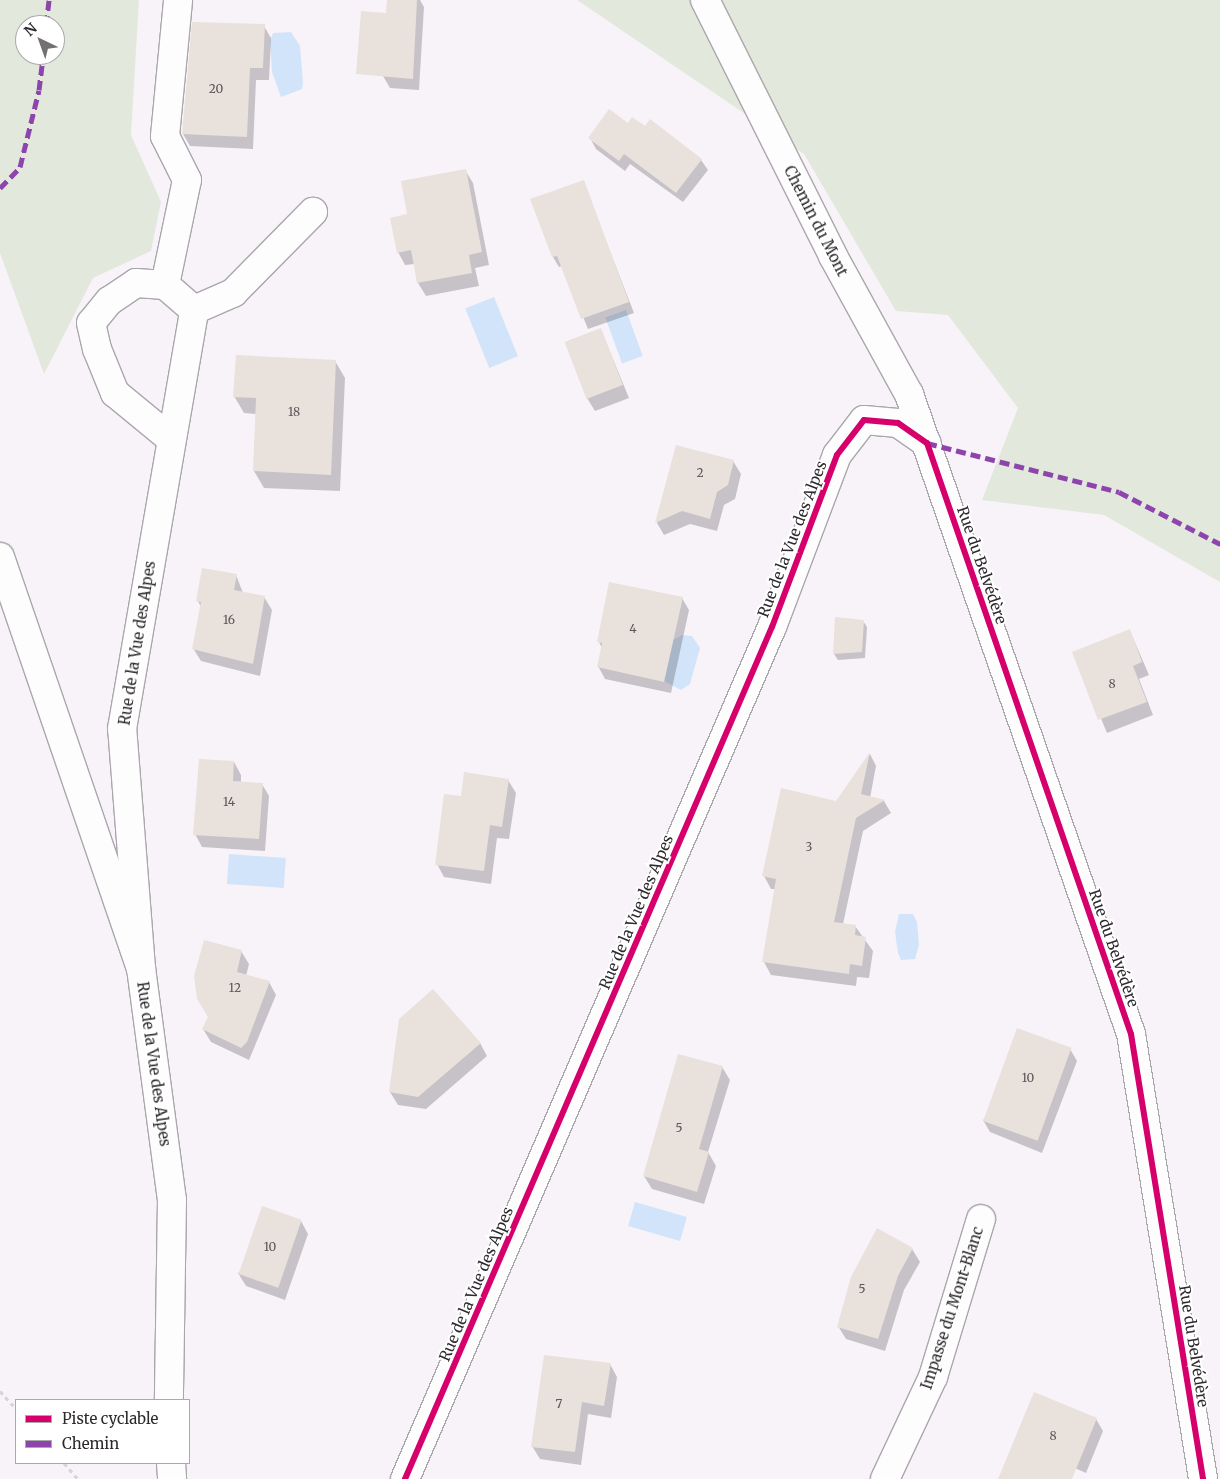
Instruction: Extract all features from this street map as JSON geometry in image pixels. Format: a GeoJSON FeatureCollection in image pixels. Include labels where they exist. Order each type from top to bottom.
{"type":"FeatureCollection","features":[{"type":"Feature","properties":{"kind":"street"},"geometry":{"type":"LineString","coordinates":[[165,285],[187,180],[164,136],[178,0]]}},
{"type":"Feature","properties":{"kind":"street","name":"Chemin du Mont"},"geometry":{"type":"LineString","coordinates":[[705,0],[833,256],[909,394],[927,443]]}},
{"type":"Feature","properties":{"kind":"street"},"geometry":{"type":"LineString","coordinates":[[171,439],[115,393],[96,349],[91,323],[109,301],[136,283],[165,285],[194,310],[233,293],[313,212]]}},
{"type":"Feature","properties":{"kind":"street","name":"Rue de la Vue des Alpes"},"geometry":{"type":"LineString","coordinates":[[169,1399],[172,1200],[141,968],[122,728],[194,310]]}},
{"type":"Feature","properties":{"kind":"street","name":"Rue de la Vue des Alpes"},"geometry":{"type":"LineString","coordinates":[[405,1479],[772,627],[836,455],[864,420],[898,423],[927,443]]}},
{"type":"Feature","properties":{"kind":"street","name":"Rue du Belvédère"},"geometry":{"type":"LineString","coordinates":[[927,443],[1131,1034],[1203,1479]]}},
{"type":"Feature","properties":{"kind":"street","name":"Rue de la Vue des Alpes"},"geometry":{"type":"LineString","coordinates":[[0,557],[141,968]]}},
{"type":"Feature","properties":{"kind":"street","name":"Impasse du Mont-Blanc"},"geometry":{"type":"LineString","coordinates":[[885,1479],[933,1377],[981,1219]]}},
{"type":"Feature","properties":{"kind":"street"},"geometry":{"type":"LineString","coordinates":[[171,1464],[172,1479]]}},
{"type":"Feature","properties":{"kind":"path"},"geometry":{"type":"LineString","coordinates":[[0,1391],[15,1409]]}},
{"type":"Feature","properties":{"kind":"path"},"geometry":{"type":"LineString","coordinates":[[65,1464],[78,1479]]}},
{"type":"Feature","properties":{"kind":"shaded area"},"geometry":{"type":"Polygon","coordinates":[[[0,0],[139,0],[131,135],[161,202],[151,251],[93,278],[44,374],[0,253],[0,0]]]}},
{"type":"Feature","properties":{"kind":"shaded area"},"geometry":{"type":"Polygon","coordinates":[[[577,0],[1220,0],[1220,582],[1104,515],[982,500],[1018,408],[948,315],[896,311],[804,154],[577,0]]]}},
{"type":"Feature","properties":{"kind":"water"},"geometry":{"type":"Polygon","coordinates":[[[291,32],[300,46],[303,83],[302,89],[281,97],[272,72],[270,41],[273,33],[291,32]]]}},
{"type":"Feature","properties":{"kind":"water"},"geometry":{"type":"Polygon","coordinates":[[[494,297],[518,356],[489,368],[465,309],[494,297]]]}},
{"type":"Feature","properties":{"kind":"water"},"geometry":{"type":"Polygon","coordinates":[[[626,310],[643,356],[622,364],[605,318],[626,310]]]}},
{"type":"Feature","properties":{"kind":"water"},"geometry":{"type":"Polygon","coordinates":[[[682,635],[692,636],[700,648],[690,684],[681,690],[664,681],[673,640],[682,635]]]}},
{"type":"Feature","properties":{"kind":"water"},"geometry":{"type":"Polygon","coordinates":[[[229,854],[286,858],[284,888],[227,884],[229,854]]]}},
{"type":"Feature","properties":{"kind":"water"},"geometry":{"type":"Polygon","coordinates":[[[899,914],[913,914],[917,922],[919,945],[915,959],[901,960],[898,953],[895,932],[899,914]]]}},
{"type":"Feature","properties":{"kind":"water"},"geometry":{"type":"Polygon","coordinates":[[[635,1202],[687,1217],[680,1241],[628,1226],[635,1202]]]}},
{"type":"Feature","properties":{"kind":"building"},"geometry":{"type":"Polygon","coordinates":[[[387,0],[417,0],[413,79],[356,74],[361,11],[386,13],[387,0]]]}},
{"type":"Feature","properties":{"kind":"building"},"geometry":{"type":"Polygon","coordinates":[[[192,22],[265,24],[263,68],[250,68],[247,137],[182,134],[192,22]]]}},
{"type":"Feature","properties":{"kind":"building"},"geometry":{"type":"Polygon","coordinates":[[[609,109],[628,123],[632,117],[645,126],[650,119],[702,159],[676,193],[624,154],[619,161],[588,138],[609,109]]]}},
{"type":"Feature","properties":{"kind":"building"},"geometry":{"type":"Polygon","coordinates":[[[466,169],[482,252],[469,255],[472,273],[417,283],[411,250],[397,253],[390,218],[407,214],[401,181],[466,169]]]}},
{"type":"Feature","properties":{"kind":"building"},"geometry":{"type":"Polygon","coordinates":[[[584,180],[629,302],[581,319],[557,256],[552,257],[530,199],[584,180]]]}},
{"type":"Feature","properties":{"kind":"building"},"geometry":{"type":"Polygon","coordinates":[[[601,328],[623,385],[586,399],[565,342],[601,328]]]}},
{"type":"Feature","properties":{"kind":"building"},"geometry":{"type":"Polygon","coordinates":[[[236,355],[336,360],[331,475],[253,471],[256,398],[233,397],[236,355]]]}},
{"type":"Feature","properties":{"kind":"building"},"geometry":{"type":"Polygon","coordinates":[[[676,445],[734,460],[728,485],[717,492],[710,519],[682,511],[655,523],[676,445]]]}},
{"type":"Feature","properties":{"kind":"building"},"geometry":{"type":"Polygon","coordinates":[[[202,568],[237,574],[234,590],[265,596],[253,664],[192,649],[201,602],[196,601],[202,568]]]}},
{"type":"Feature","properties":{"kind":"building"},"geometry":{"type":"Polygon","coordinates":[[[609,582],[683,597],[664,682],[597,667],[602,643],[597,642],[609,582]]]}},
{"type":"Feature","properties":{"kind":"building"},"geometry":{"type":"Polygon","coordinates":[[[835,617],[864,620],[862,652],[833,654],[835,617]]]}},
{"type":"Feature","properties":{"kind":"building"},"geometry":{"type":"Polygon","coordinates":[[[1130,629],[1142,662],[1133,666],[1147,702],[1098,720],[1072,652],[1130,629]]]}},
{"type":"Feature","properties":{"kind":"building"},"geometry":{"type":"Polygon","coordinates":[[[870,752],[861,794],[885,800],[856,818],[834,922],[856,925],[855,935],[866,937],[862,966],[850,964],[849,974],[762,962],[776,879],[762,876],[781,788],[836,801],[870,752]]]}},
{"type":"Feature","properties":{"kind":"building"},"geometry":{"type":"Polygon","coordinates":[[[199,759],[234,761],[233,781],[263,783],[259,839],[193,835],[199,759]]]}},
{"type":"Feature","properties":{"kind":"building"},"geometry":{"type":"Polygon","coordinates":[[[464,772],[509,779],[502,827],[490,825],[484,871],[435,865],[444,794],[461,796],[464,772]]]}},
{"type":"Feature","properties":{"kind":"building"},"geometry":{"type":"Polygon","coordinates":[[[204,940],[242,950],[237,972],[270,981],[247,1042],[241,1048],[202,1029],[208,1017],[197,999],[194,976],[204,940]]]}},
{"type":"Feature","properties":{"kind":"building"},"geometry":{"type":"Polygon","coordinates":[[[433,989],[481,1043],[418,1097],[389,1092],[399,1019],[433,989]]]}},
{"type":"Feature","properties":{"kind":"building"},"geometry":{"type":"Polygon","coordinates":[[[1017,1028],[1072,1048],[1038,1141],[983,1121],[1017,1028]]]}},
{"type":"Feature","properties":{"kind":"building"},"geometry":{"type":"Polygon","coordinates":[[[678,1054],[723,1066],[699,1149],[709,1152],[697,1192],[643,1176],[678,1054]]]}},
{"type":"Feature","properties":{"kind":"building"},"geometry":{"type":"Polygon","coordinates":[[[262,1206],[302,1220],[278,1288],[239,1274],[262,1206]]]}},
{"type":"Feature","properties":{"kind":"building"},"geometry":{"type":"Polygon","coordinates":[[[877,1228],[913,1248],[898,1276],[878,1339],[837,1327],[851,1277],[877,1228]]]}},
{"type":"Feature","properties":{"kind":"building"},"geometry":{"type":"Polygon","coordinates":[[[544,1355],[611,1363],[604,1406],[582,1402],[575,1452],[531,1447],[544,1355]]]}},
{"type":"Feature","properties":{"kind":"building"},"geometry":{"type":"Polygon","coordinates":[[[1034,1392],[1097,1418],[1072,1479],[998,1479],[1034,1392]]]}},
{"type":"Feature","properties":{"kind":"marked path"},"geometry":{"type":"LineString","coordinates":[[47,15],[49,0]]}},
{"type":"Feature","properties":{"kind":"marked path"},"geometry":{"type":"LineString","coordinates":[[0,188],[20,167],[39,90],[42,65]]}},
{"type":"Feature","properties":{"kind":"marked path"},"geometry":{"type":"LineString","coordinates":[[927,443],[1119,492],[1220,544]]}},
{"type":"Feature","properties":{"kind":"cycle path"},"geometry":{"type":"LineString","coordinates":[[405,1479],[772,627],[837,455],[864,420],[898,423],[927,443],[1131,1034],[1203,1479]]}}]}
